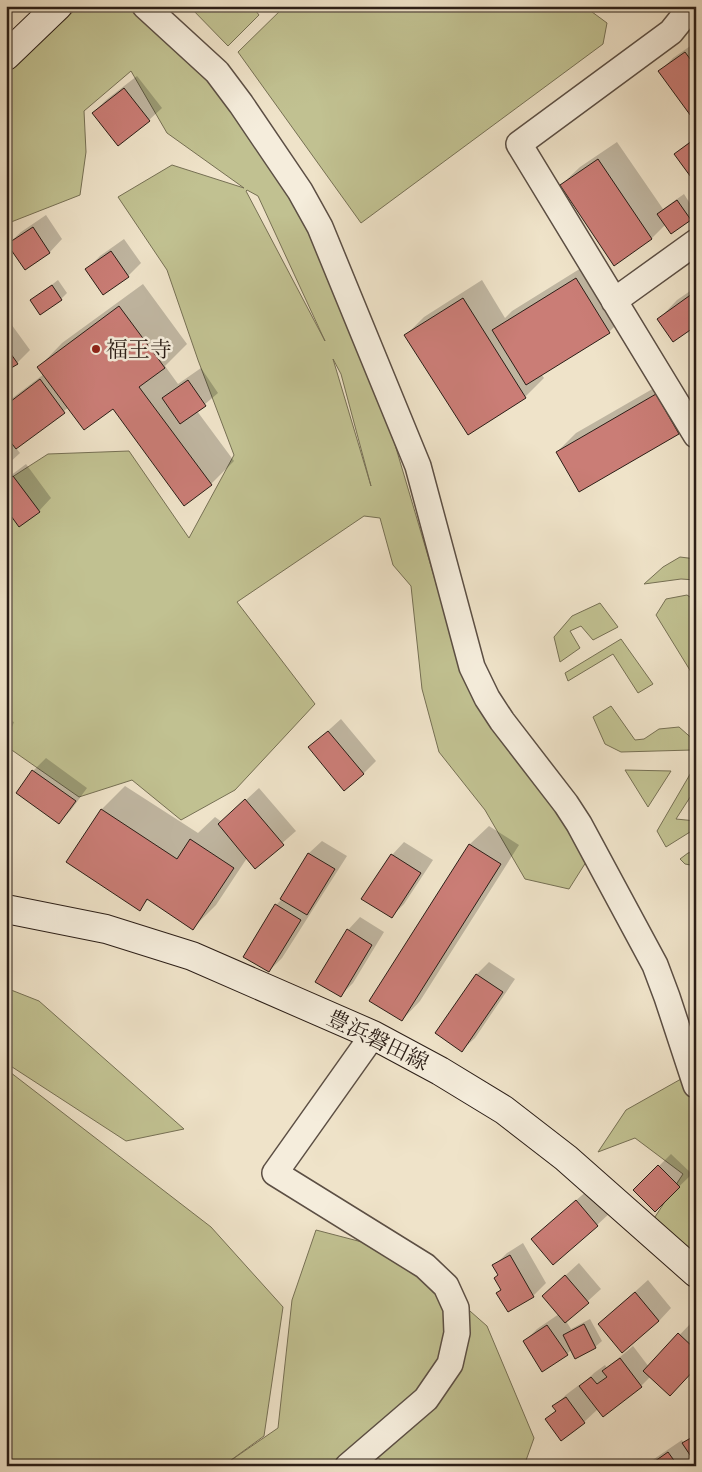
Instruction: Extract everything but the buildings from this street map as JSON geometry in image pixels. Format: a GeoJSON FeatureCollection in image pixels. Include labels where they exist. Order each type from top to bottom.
{"type":"FeatureCollection","features":[{"type":"Feature","properties":{"kind":"main road"},"geometry":{"type":"LineString","coordinates":[[6,56],[58,6]]}},
{"type":"Feature","properties":{"kind":"main road","name":"豊浜磐田線"},"geometry":{"type":"LineString","coordinates":[[6,909],[106,929],[192,956],[373,1035],[440,1071],[504,1110],[566,1158],[696,1273]]}},
{"type":"Feature","properties":{"kind":"street"},"geometry":{"type":"LineString","coordinates":[[145,6],[217,72],[300,190],[320,227],[418,466],[472,666],[487,698],[502,721],[566,804],[579,824],[650,957],[667,997],[696,1085]]}},
{"type":"Feature","properties":{"kind":"street"},"geometry":{"type":"LineString","coordinates":[[692,6],[671,32],[519,144],[696,435]]}},
{"type":"Feature","properties":{"kind":"street"},"geometry":{"type":"LineString","coordinates":[[614,301],[696,242]]}},
{"type":"Feature","properties":{"kind":"street"},"geometry":{"type":"LineString","coordinates":[[348,1466],[426,1399],[450,1364],[457,1333],[456,1308],[446,1286],[425,1266],[275,1174],[373,1035]]}},
{"type":"Feature","properties":{"kind":"green space"},"geometry":{"type":"Polygon","coordinates":[[[79,6],[141,6],[227,85],[359,323],[449,627],[593,851],[569,889],[525,879],[485,810],[439,752],[422,689],[411,586],[393,565],[380,518],[364,516],[237,602],[315,704],[235,790],[181,820],[132,780],[79,797],[6,746],[6,481],[48,454],[129,451],[189,538],[234,455],[167,270],[118,197],[172,165],[244,188],[167,133],[131,71],[84,111],[86,152],[80,195],[6,224],[6,75],[79,6]],[[246,191],[325,341],[258,196],[246,191]],[[333,359],[371,486],[341,374],[333,359]]]}},
{"type":"Feature","properties":{"kind":"green space"},"geometry":{"type":"Polygon","coordinates":[[[189,6],[252,6],[259,15],[228,46],[189,6]]]}},
{"type":"Feature","properties":{"kind":"green space"},"geometry":{"type":"Polygon","coordinates":[[[285,6],[584,6],[607,23],[603,44],[361,223],[238,52],[285,6]]]}},
{"type":"Feature","properties":{"kind":"green space"},"geometry":{"type":"Polygon","coordinates":[[[680,557],[696,559],[696,580],[681,579],[644,584],[663,567],[680,557]]]}},
{"type":"Feature","properties":{"kind":"green space"},"geometry":{"type":"Polygon","coordinates":[[[687,595],[696,601],[696,680],[656,615],[666,599],[687,595]]]}},
{"type":"Feature","properties":{"kind":"green space"},"geometry":{"type":"Polygon","coordinates":[[[600,603],[618,627],[593,640],[581,626],[570,631],[580,648],[560,662],[554,637],[572,616],[600,603]]]}},
{"type":"Feature","properties":{"kind":"green space"},"geometry":{"type":"Polygon","coordinates":[[[621,639],[653,684],[638,693],[613,654],[568,681],[565,673],[621,639]]]}},
{"type":"Feature","properties":{"kind":"green space"},"geometry":{"type":"Polygon","coordinates":[[[611,706],[635,740],[644,739],[659,729],[679,727],[696,742],[696,754],[692,750],[621,752],[605,744],[593,717],[611,706]]]}},
{"type":"Feature","properties":{"kind":"green space"},"geometry":{"type":"Polygon","coordinates":[[[696,764],[696,788],[676,819],[696,821],[696,833],[690,832],[666,847],[657,831],[696,764]]]}},
{"type":"Feature","properties":{"kind":"green space"},"geometry":{"type":"Polygon","coordinates":[[[625,770],[671,771],[648,807],[625,770]]]}},
{"type":"Feature","properties":{"kind":"green space"},"geometry":{"type":"Polygon","coordinates":[[[696,851],[696,866],[685,864],[680,859],[688,853],[696,851]]]}},
{"type":"Feature","properties":{"kind":"green space"},"geometry":{"type":"Polygon","coordinates":[[[6,988],[39,1001],[184,1129],[126,1141],[6,1063],[6,988]]]}},
{"type":"Feature","properties":{"kind":"green space"},"geometry":{"type":"Polygon","coordinates":[[[6,1069],[211,1227],[283,1307],[264,1436],[227,1463],[278,1428],[292,1300],[316,1230],[404,1253],[487,1326],[534,1438],[524,1466],[387,1466],[373,1453],[353,1466],[6,1466],[6,1069]]]}},
{"type":"Feature","properties":{"kind":"green space"},"geometry":{"type":"Polygon","coordinates":[[[681,1079],[696,1095],[696,1258],[653,1220],[683,1174],[635,1138],[598,1152],[626,1110],[681,1079]]]}},
{"type":"Feature","properties":{"kind":"place","name":"福王寺"},"geometry":{"type":"Point","coordinates":[96,349]}}]}
